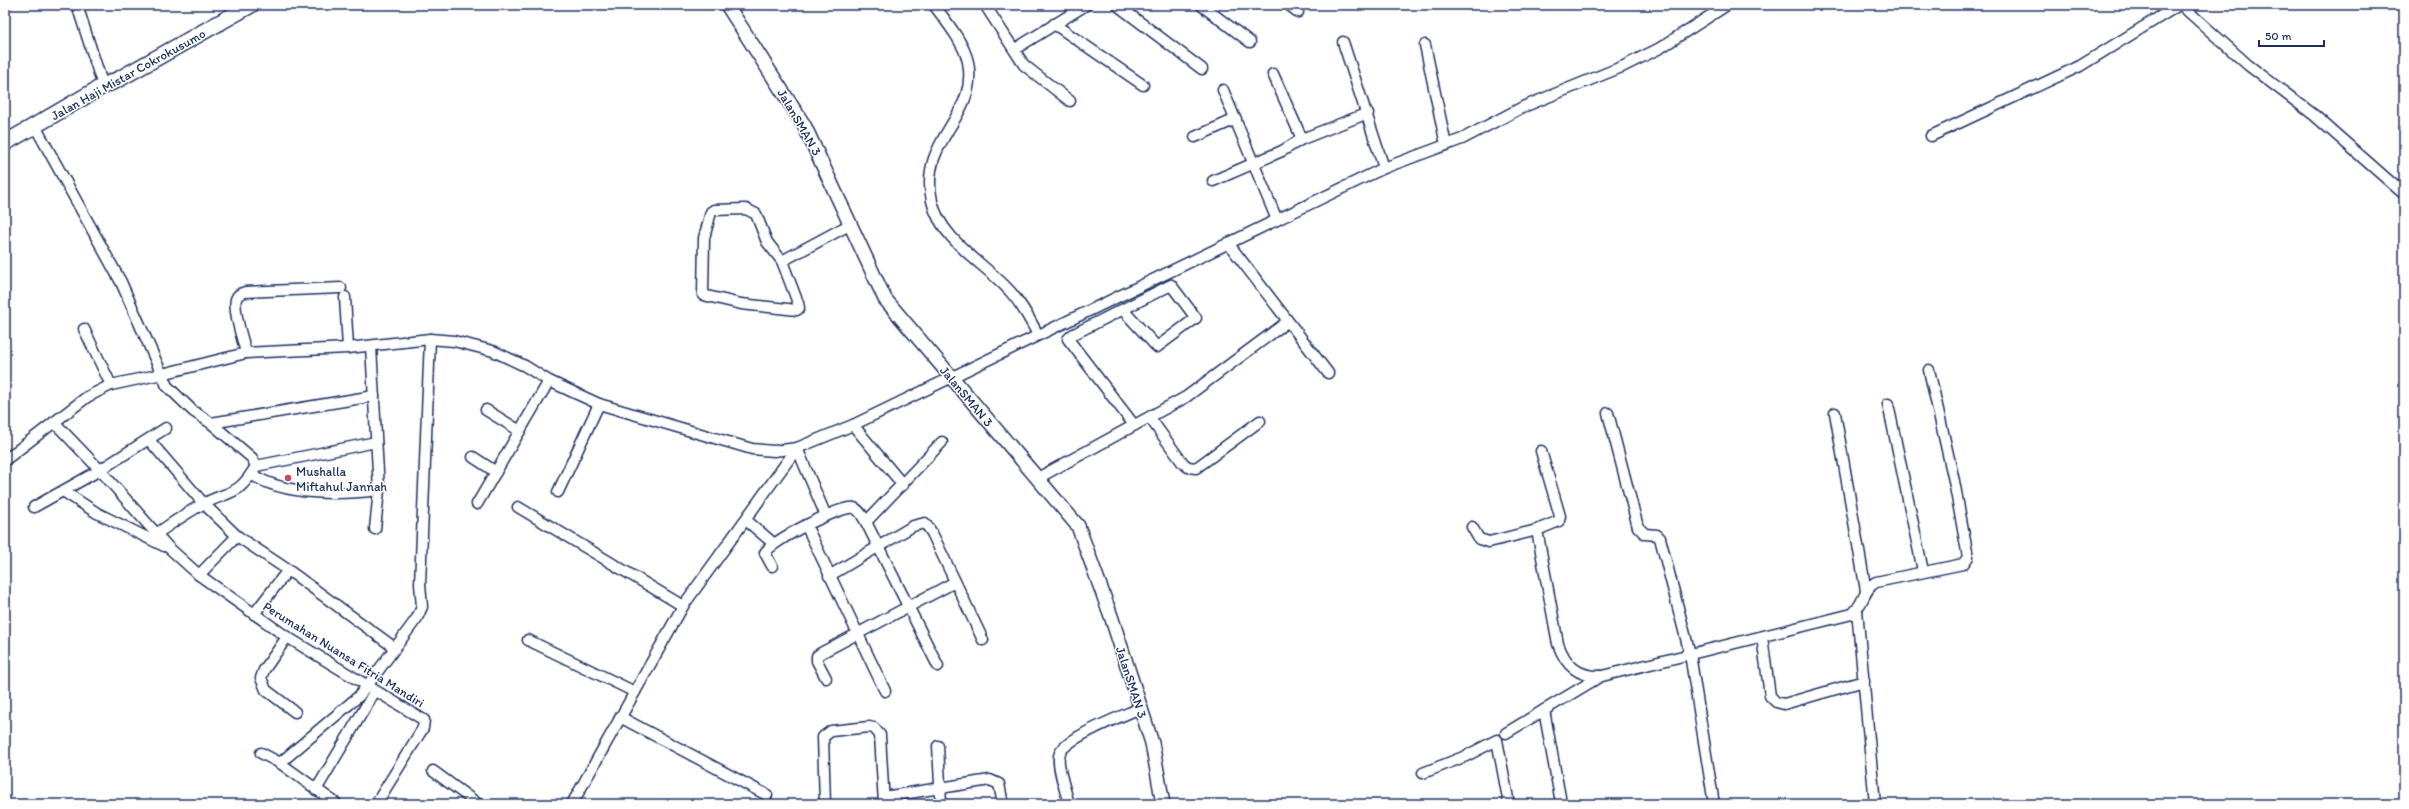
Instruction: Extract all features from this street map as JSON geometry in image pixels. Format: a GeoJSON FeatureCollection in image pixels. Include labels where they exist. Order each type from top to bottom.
{"type":"FeatureCollection","features":[{"type":"Feature","properties":{"kind":"main road","name":"Jalan Haji Mistar Cokrokusumo"},"geometry":{"type":"LineString","coordinates":[[5,143],[103,86],[119,79],[251,5]]}},
{"type":"Feature","properties":{"kind":"street"},"geometry":{"type":"LineString","coordinates":[[77,5],[103,86]]}},
{"type":"Feature","properties":{"kind":"street","name":"JalanSMAN 3"},"geometry":{"type":"LineString","coordinates":[[727,5],[804,125],[851,224],[870,270],[885,299],[1065,509],[1082,533],[1111,616],[1152,743],[1163,804]]}},
{"type":"Feature","properties":{"kind":"street"},"geometry":{"type":"LineString","coordinates":[[934,5],[964,52],[968,62],[969,78],[962,107],[933,157],[929,173],[932,202],[940,219],[954,238],[1006,286],[1025,311],[1038,335]]}},
{"type":"Feature","properties":{"kind":"street"},"geometry":{"type":"LineString","coordinates":[[985,5],[1024,65],[1070,101]]}},
{"type":"Feature","properties":{"kind":"street"},"geometry":{"type":"LineString","coordinates":[[1015,49],[1086,5]]}},
{"type":"Feature","properties":{"kind":"street"},"geometry":{"type":"LineString","coordinates":[[1117,5],[1202,69]]}},
{"type":"Feature","properties":{"kind":"street"},"geometry":{"type":"LineString","coordinates":[[1201,5],[1250,42]]}},
{"type":"Feature","properties":{"kind":"street"},"geometry":{"type":"LineString","coordinates":[[1289,5],[1298,12]]}},
{"type":"Feature","properties":{"kind":"street"},"geometry":{"type":"LineString","coordinates":[[5,460],[93,392],[111,385],[246,353],[348,348],[430,339],[454,341],[493,351],[525,366],[549,381],[599,404],[752,449],[774,451],[797,448],[853,425],[1384,168],[1446,145],[1523,107],[1624,66],[1660,48],[1727,5]]}},
{"type":"Feature","properties":{"kind":"street"},"geometry":{"type":"LineString","coordinates":[[1932,136],[2080,66],[2180,5],[2248,65],[2314,115],[2404,194]]}},
{"type":"Feature","properties":{"kind":"street"},"geometry":{"type":"LineString","coordinates":[[1054,24],[1143,85]]}},
{"type":"Feature","properties":{"kind":"street"},"geometry":{"type":"LineString","coordinates":[[1343,42],[1368,113],[1384,168]]}},
{"type":"Feature","properties":{"kind":"street"},"geometry":{"type":"LineString","coordinates":[[1425,45],[1446,145]]}},
{"type":"Feature","properties":{"kind":"street"},"geometry":{"type":"LineString","coordinates":[[1272,74],[1302,139]]}},
{"type":"Feature","properties":{"kind":"street"},"geometry":{"type":"LineString","coordinates":[[1223,90],[1277,220]]}},
{"type":"Feature","properties":{"kind":"street"},"geometry":{"type":"LineString","coordinates":[[1213,181],[1254,164],[1302,139],[1368,113]]}},
{"type":"Feature","properties":{"kind":"street"},"geometry":{"type":"LineString","coordinates":[[1195,137],[1236,119]]}},
{"type":"Feature","properties":{"kind":"street"},"geometry":{"type":"LineString","coordinates":[[35,126],[121,282],[168,386],[183,403],[211,423],[252,458],[253,470],[262,482],[303,490],[353,493],[379,490]]}},
{"type":"Feature","properties":{"kind":"street"},"geometry":{"type":"LineString","coordinates":[[714,210],[752,210],[756,214],[767,242],[782,261],[798,303],[799,308],[797,310],[705,297],[701,292],[704,238],[710,212],[714,210]]}},
{"type":"Feature","properties":{"kind":"street"},"geometry":{"type":"LineString","coordinates":[[782,261],[851,224]]}},
{"type":"Feature","properties":{"kind":"street"},"geometry":{"type":"LineString","coordinates":[[1228,244],[1328,373]]}},
{"type":"Feature","properties":{"kind":"street"},"geometry":{"type":"LineString","coordinates":[[1123,310],[1158,347],[1196,318],[1171,285],[1072,335],[1068,339],[1134,425]]}},
{"type":"Feature","properties":{"kind":"street"},"geometry":{"type":"LineString","coordinates":[[246,353],[236,308],[238,295],[245,292],[343,292],[348,348]]}},
{"type":"Feature","properties":{"kind":"street"},"geometry":{"type":"LineString","coordinates":[[1038,478],[1186,397],[1287,322]]}},
{"type":"Feature","properties":{"kind":"street"},"geometry":{"type":"LineString","coordinates":[[84,330],[111,385]]}},
{"type":"Feature","properties":{"kind":"street"},"geometry":{"type":"LineString","coordinates":[[316,790],[371,689],[395,648],[413,624],[422,607],[420,584],[430,339]]}},
{"type":"Feature","properties":{"kind":"street"},"geometry":{"type":"LineString","coordinates":[[371,346],[379,490],[376,529]]}},
{"type":"Feature","properties":{"kind":"street"},"geometry":{"type":"LineString","coordinates":[[1537,530],[1558,644],[1562,657],[1577,672],[1591,676],[1602,676],[1852,614],[1857,610],[1870,585],[1876,582],[1923,571],[1957,566],[1963,564],[1968,557],[1954,481],[1929,370]]}},
{"type":"Feature","properties":{"kind":"street"},"geometry":{"type":"LineString","coordinates":[[477,504],[549,381]]}},
{"type":"Feature","properties":{"kind":"street"},"geometry":{"type":"LineString","coordinates":[[211,423],[374,396]]}},
{"type":"Feature","properties":{"kind":"street"},"geometry":{"type":"LineString","coordinates":[[558,492],[599,404]]}},
{"type":"Feature","properties":{"kind":"street"},"geometry":{"type":"LineString","coordinates":[[1888,404],[1923,571]]}},
{"type":"Feature","properties":{"kind":"street"},"geometry":{"type":"LineString","coordinates":[[486,410],[520,431]]}},
{"type":"Feature","properties":{"kind":"street"},"geometry":{"type":"LineString","coordinates":[[1608,413],[1638,526],[1645,534],[1657,535],[1660,538],[1690,654],[1714,804]]}},
{"type":"Feature","properties":{"kind":"street"},"geometry":{"type":"LineString","coordinates":[[1835,413],[1866,591]]}},
{"type":"Feature","properties":{"kind":"street"},"geometry":{"type":"LineString","coordinates":[[1150,418],[1182,462],[1188,467],[1196,468],[1260,421]]}},
{"type":"Feature","properties":{"kind":"street","name":"Perumahan Nuansa Fitria Mandiri"},"geometry":{"type":"LineString","coordinates":[[54,422],[100,470],[168,547],[199,575],[287,637],[371,689],[420,716],[424,720],[423,728],[376,804]]}},
{"type":"Feature","properties":{"kind":"street"},"geometry":{"type":"LineString","coordinates":[[853,425],[903,485]]}},
{"type":"Feature","properties":{"kind":"street"},"geometry":{"type":"LineString","coordinates":[[34,507],[100,470],[166,428]]}},
{"type":"Feature","properties":{"kind":"street"},"geometry":{"type":"LineString","coordinates":[[149,440],[204,504],[237,536],[288,570],[395,648]]}},
{"type":"Feature","properties":{"kind":"street"},"geometry":{"type":"LineString","coordinates":[[156,534],[204,504],[235,492],[253,470],[376,442]]}},
{"type":"Feature","properties":{"kind":"street"},"geometry":{"type":"LineString","coordinates":[[866,522],[903,485],[942,442]]}},
{"type":"Feature","properties":{"kind":"street"},"geometry":{"type":"LineString","coordinates":[[797,448],[826,516]]}},
{"type":"Feature","properties":{"kind":"street"},"geometry":{"type":"LineString","coordinates":[[572,804],[683,606],[797,448]]}},
{"type":"Feature","properties":{"kind":"street"},"geometry":{"type":"LineString","coordinates":[[1472,526],[1479,539],[1489,542],[1537,530],[1555,524],[1559,521],[1560,516],[1541,451]]}},
{"type":"Feature","properties":{"kind":"street"},"geometry":{"type":"LineString","coordinates":[[473,457],[496,472]]}},
{"type":"Feature","properties":{"kind":"street"},"geometry":{"type":"LineString","coordinates":[[63,491],[98,513],[168,547]]}},
{"type":"Feature","properties":{"kind":"street"},"geometry":{"type":"LineString","coordinates":[[518,507],[683,606]]}},
{"type":"Feature","properties":{"kind":"street"},"geometry":{"type":"LineString","coordinates":[[772,566],[765,553],[773,543],[826,516],[847,508],[854,508],[860,512],[866,522],[938,666]]}},
{"type":"Feature","properties":{"kind":"street"},"geometry":{"type":"LineString","coordinates":[[746,520],[773,543]]}},
{"type":"Feature","properties":{"kind":"street"},"geometry":{"type":"LineString","coordinates":[[829,576],[913,526],[925,523],[932,533],[984,640]]}},
{"type":"Feature","properties":{"kind":"street"},"geometry":{"type":"LineString","coordinates":[[806,525],[829,576],[886,691]]}},
{"type":"Feature","properties":{"kind":"street"},"geometry":{"type":"LineString","coordinates":[[199,575],[237,536]]}},
{"type":"Feature","properties":{"kind":"street"},"geometry":{"type":"LineString","coordinates":[[254,614],[288,570]]}},
{"type":"Feature","properties":{"kind":"street"},"geometry":{"type":"LineString","coordinates":[[826,678],[817,661],[817,656],[907,606],[955,582]]}},
{"type":"Feature","properties":{"kind":"street"},"geometry":{"type":"LineString","coordinates":[[1857,610],[1875,804]]}},
{"type":"Feature","properties":{"kind":"street"},"geometry":{"type":"LineString","coordinates":[[287,637],[260,678],[266,690],[295,712]]}},
{"type":"Feature","properties":{"kind":"street"},"geometry":{"type":"LineString","coordinates":[[1762,637],[1770,696],[1776,702],[1784,704],[1864,681]]}},
{"type":"Feature","properties":{"kind":"street"},"geometry":{"type":"LineString","coordinates":[[528,640],[635,692]]}},
{"type":"Feature","properties":{"kind":"street"},"geometry":{"type":"LineString","coordinates":[[1506,733],[1602,676]]}},
{"type":"Feature","properties":{"kind":"street"},"geometry":{"type":"LineString","coordinates":[[280,763],[359,696],[371,689]]}},
{"type":"Feature","properties":{"kind":"street"},"geometry":{"type":"LineString","coordinates":[[1069,804],[1059,762],[1061,751],[1072,740],[1140,708]]}},
{"type":"Feature","properties":{"kind":"street"},"geometry":{"type":"LineString","coordinates":[[1544,710],[1560,797]]}},
{"type":"Feature","properties":{"kind":"street"},"geometry":{"type":"LineString","coordinates":[[620,717],[767,795]]}},
{"type":"Feature","properties":{"kind":"street"},"geometry":{"type":"LineString","coordinates":[[825,804],[823,737],[831,731],[869,727],[877,730],[880,735],[884,800],[940,789],[996,781],[1001,789],[1003,804]]}},
{"type":"Feature","properties":{"kind":"street"},"geometry":{"type":"LineString","coordinates":[[1423,773],[1466,756],[1497,740],[1508,804]]}},
{"type":"Feature","properties":{"kind":"street"},"geometry":{"type":"LineString","coordinates":[[938,746],[942,804]]}},
{"type":"Feature","properties":{"kind":"street"},"geometry":{"type":"LineString","coordinates":[[261,753],[280,763],[337,804]]}},
{"type":"Feature","properties":{"kind":"street"},"geometry":{"type":"LineString","coordinates":[[432,771],[478,804]]}},
{"type":"Feature","properties":{"kind":"place","name":"Mushalla Miftahul Jannah"},"geometry":{"type":"Point","coordinates":[288,478]}}]}
